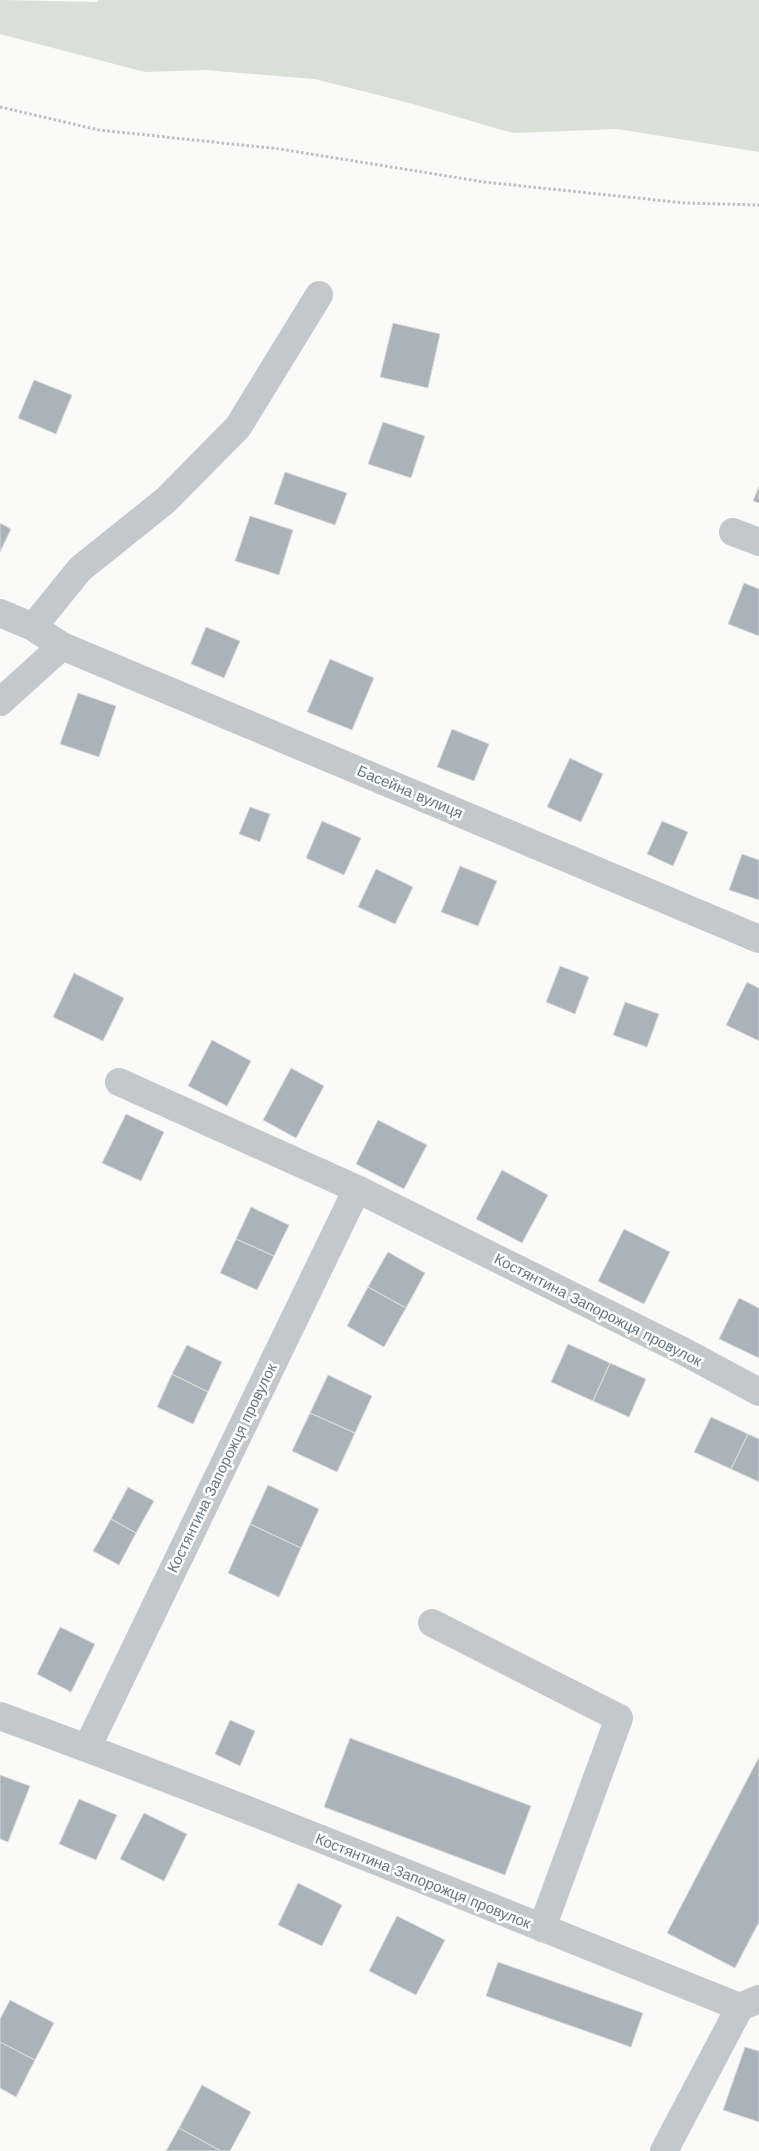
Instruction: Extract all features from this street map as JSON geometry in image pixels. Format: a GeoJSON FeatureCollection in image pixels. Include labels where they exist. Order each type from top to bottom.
{"type":"FeatureCollection","features":[{"type":"Feature","properties":{"kind":"street"},"geometry":{"type":"LineString","coordinates":[[32,627],[80,569],[166,500],[238,427],[319,295]]}},
{"type":"Feature","properties":{"kind":"street"},"geometry":{"type":"LineString","coordinates":[[733,532],[759,542]]}},
{"type":"Feature","properties":{"kind":"street","name":"Басейна вулиця"},"geometry":{"type":"LineString","coordinates":[[0,612],[32,627],[62,646],[759,939]]}},
{"type":"Feature","properties":{"kind":"street"},"geometry":{"type":"LineString","coordinates":[[0,702],[62,646]]}},
{"type":"Feature","properties":{"kind":"street","name":"Костянтина Запорожця провулок"},"geometry":{"type":"LineString","coordinates":[[119,1082],[357,1189],[681,1350],[759,1392]]}},
{"type":"Feature","properties":{"kind":"street","name":"Костянтина Запорожця провулок"},"geometry":{"type":"LineString","coordinates":[[87,1748],[357,1189]]}},
{"type":"Feature","properties":{"kind":"street"},"geometry":{"type":"LineString","coordinates":[[432,1623],[619,1718],[542,1928]]}},
{"type":"Feature","properties":{"kind":"street","name":"Костянтина Запорожця провулок"},"geometry":{"type":"LineString","coordinates":[[0,1716],[87,1748],[542,1928],[750,2003]]}},
{"type":"Feature","properties":{"kind":"street"},"geometry":{"type":"LineString","coordinates":[[664,2151],[750,2003]]}},
{"type":"Feature","properties":{"kind":"path"},"geometry":{"type":"LineString","coordinates":[[0,107],[99,130],[280,149],[484,182],[685,202],[759,205]]}},
{"type":"Feature","properties":{"kind":"shaded area"},"geometry":{"type":"Polygon","coordinates":[[[0,0],[97,2],[98,0],[759,0],[759,152],[618,129],[513,133],[413,104],[315,79],[204,70],[145,72],[0,34],[0,0]]]}},
{"type":"Feature","properties":{"kind":"building"},"geometry":{"type":"Polygon","coordinates":[[[393,323],[440,334],[428,388],[380,377],[393,323]]]}},
{"type":"Feature","properties":{"kind":"building"},"geometry":{"type":"Polygon","coordinates":[[[34,380],[72,395],[56,434],[18,418],[34,380]]]}},
{"type":"Feature","properties":{"kind":"building"},"geometry":{"type":"Polygon","coordinates":[[[383,422],[425,436],[411,478],[368,464],[383,422]]]}},
{"type":"Feature","properties":{"kind":"building"},"geometry":{"type":"Polygon","coordinates":[[[285,472],[347,493],[335,525],[274,504],[285,472]]]}},
{"type":"Feature","properties":{"kind":"building"},"geometry":{"type":"Polygon","coordinates":[[[759,486],[759,503],[753,501],[759,486]]]}},
{"type":"Feature","properties":{"kind":"building"},"geometry":{"type":"Polygon","coordinates":[[[250,516],[293,530],[279,575],[235,561],[250,516]]]}},
{"type":"Feature","properties":{"kind":"building"},"geometry":{"type":"Polygon","coordinates":[[[0,523],[11,529],[0,552],[0,523]]]}},
{"type":"Feature","properties":{"kind":"building"},"geometry":{"type":"Polygon","coordinates":[[[744,583],[759,589],[759,636],[728,624],[744,583]]]}},
{"type":"Feature","properties":{"kind":"building"},"geometry":{"type":"Polygon","coordinates":[[[206,627],[240,641],[224,678],[191,664],[206,627]]]}},
{"type":"Feature","properties":{"kind":"building"},"geometry":{"type":"Polygon","coordinates":[[[330,659],[374,678],[352,730],[307,712],[330,659]]]}},
{"type":"Feature","properties":{"kind":"building"},"geometry":{"type":"Polygon","coordinates":[[[78,693],[116,706],[99,757],[60,744],[78,693]]]}},
{"type":"Feature","properties":{"kind":"building"},"geometry":{"type":"Polygon","coordinates":[[[452,729],[489,744],[474,781],[437,767],[452,729]]]}},
{"type":"Feature","properties":{"kind":"building"},"geometry":{"type":"Polygon","coordinates":[[[570,758],[603,774],[581,822],[547,807],[570,758]]]}},
{"type":"Feature","properties":{"kind":"building"},"geometry":{"type":"Polygon","coordinates":[[[250,807],[270,814],[260,842],[239,834],[250,807]]]}},
{"type":"Feature","properties":{"kind":"building"},"geometry":{"type":"Polygon","coordinates":[[[322,821],[361,838],[344,875],[306,858],[322,821]]]}},
{"type":"Feature","properties":{"kind":"building"},"geometry":{"type":"Polygon","coordinates":[[[662,821],[688,832],[673,866],[647,854],[662,821]]]}},
{"type":"Feature","properties":{"kind":"building"},"geometry":{"type":"Polygon","coordinates":[[[742,854],[759,860],[759,900],[729,890],[742,854]]]}},
{"type":"Feature","properties":{"kind":"building"},"geometry":{"type":"Polygon","coordinates":[[[460,866],[497,881],[478,926],[441,912],[460,866]]]}},
{"type":"Feature","properties":{"kind":"building"},"geometry":{"type":"Polygon","coordinates":[[[376,869],[413,887],[395,924],[358,907],[376,869]]]}},
{"type":"Feature","properties":{"kind":"building"},"geometry":{"type":"Polygon","coordinates":[[[560,966],[589,977],[575,1014],[546,1002],[560,966]]]}},
{"type":"Feature","properties":{"kind":"building"},"geometry":{"type":"Polygon","coordinates":[[[74,973],[124,998],[103,1041],[53,1017],[74,973]]]}},
{"type":"Feature","properties":{"kind":"building"},"geometry":{"type":"Polygon","coordinates":[[[747,982],[759,988],[759,1041],[726,1025],[747,982]]]}},
{"type":"Feature","properties":{"kind":"building"},"geometry":{"type":"Polygon","coordinates":[[[625,1002],[659,1014],[647,1047],[613,1035],[625,1002]]]}},
{"type":"Feature","properties":{"kind":"building"},"geometry":{"type":"Polygon","coordinates":[[[212,1040],[251,1061],[227,1106],[188,1086],[212,1040]]]}},
{"type":"Feature","properties":{"kind":"building"},"geometry":{"type":"Polygon","coordinates":[[[291,1068],[324,1086],[296,1138],[263,1120],[291,1068]]]}},
{"type":"Feature","properties":{"kind":"building"},"geometry":{"type":"Polygon","coordinates":[[[126,1114],[164,1132],[141,1181],[102,1163],[126,1114]]]}},
{"type":"Feature","properties":{"kind":"building"},"geometry":{"type":"Polygon","coordinates":[[[378,1120],[427,1145],[404,1189],[356,1164],[378,1120]]]}},
{"type":"Feature","properties":{"kind":"building"},"geometry":{"type":"Polygon","coordinates":[[[502,1170],[548,1195],[522,1243],[476,1219],[502,1170]]]}},
{"type":"Feature","properties":{"kind":"building"},"geometry":{"type":"Polygon","coordinates":[[[251,1207],[289,1225],[274,1256],[236,1239],[251,1207]]]}},
{"type":"Feature","properties":{"kind":"building"},"geometry":{"type":"Polygon","coordinates":[[[624,1229],[670,1252],[644,1304],[598,1281],[624,1229]]]}},
{"type":"Feature","properties":{"kind":"building"},"geometry":{"type":"Polygon","coordinates":[[[236,1239],[274,1256],[257,1290],[220,1273],[236,1239]]]}},
{"type":"Feature","properties":{"kind":"building"},"geometry":{"type":"Polygon","coordinates":[[[388,1252],[425,1273],[406,1308],[368,1287],[388,1252]]]}},
{"type":"Feature","properties":{"kind":"building"},"geometry":{"type":"Polygon","coordinates":[[[368,1287],[406,1308],[384,1347],[347,1326],[368,1287]]]}},
{"type":"Feature","properties":{"kind":"building"},"geometry":{"type":"Polygon","coordinates":[[[739,1298],[759,1308],[759,1358],[719,1339],[739,1298]]]}},
{"type":"Feature","properties":{"kind":"building"},"geometry":{"type":"Polygon","coordinates":[[[568,1344],[610,1363],[593,1401],[551,1382],[568,1344]]]}},
{"type":"Feature","properties":{"kind":"building"},"geometry":{"type":"Polygon","coordinates":[[[187,1345],[222,1362],[208,1392],[172,1374],[187,1345]]]}},
{"type":"Feature","properties":{"kind":"building"},"geometry":{"type":"Polygon","coordinates":[[[610,1363],[646,1379],[629,1417],[593,1401],[610,1363]]]}},
{"type":"Feature","properties":{"kind":"building"},"geometry":{"type":"Polygon","coordinates":[[[172,1374],[208,1392],[193,1424],[157,1407],[172,1374]]]}},
{"type":"Feature","properties":{"kind":"building"},"geometry":{"type":"Polygon","coordinates":[[[328,1375],[372,1396],[355,1433],[310,1413],[328,1375]]]}},
{"type":"Feature","properties":{"kind":"building"},"geometry":{"type":"Polygon","coordinates":[[[310,1413],[355,1433],[337,1472],[292,1451],[310,1413]]]}},
{"type":"Feature","properties":{"kind":"building"},"geometry":{"type":"Polygon","coordinates":[[[711,1417],[748,1434],[731,1469],[694,1452],[711,1417]]]}},
{"type":"Feature","properties":{"kind":"building"},"geometry":{"type":"Polygon","coordinates":[[[748,1434],[759,1439],[759,1482],[731,1469],[748,1434]]]}},
{"type":"Feature","properties":{"kind":"building"},"geometry":{"type":"Polygon","coordinates":[[[268,1485],[319,1509],[301,1548],[250,1524],[268,1485]]]}},
{"type":"Feature","properties":{"kind":"building"},"geometry":{"type":"Polygon","coordinates":[[[128,1487],[154,1501],[136,1533],[111,1519],[128,1487]]]}},
{"type":"Feature","properties":{"kind":"building"},"geometry":{"type":"Polygon","coordinates":[[[111,1519],[136,1533],[119,1565],[93,1551],[111,1519]]]}},
{"type":"Feature","properties":{"kind":"building"},"geometry":{"type":"Polygon","coordinates":[[[250,1524],[301,1548],[279,1597],[228,1573],[250,1524]]]}},
{"type":"Feature","properties":{"kind":"building"},"geometry":{"type":"Polygon","coordinates":[[[60,1627],[95,1644],[71,1692],[37,1674],[60,1627]]]}},
{"type":"Feature","properties":{"kind":"building"},"geometry":{"type":"Polygon","coordinates":[[[230,1720],[255,1731],[240,1766],[215,1754],[230,1720]]]}},
{"type":"Feature","properties":{"kind":"building"},"geometry":{"type":"Polygon","coordinates":[[[350,1738],[531,1806],[505,1875],[324,1807],[350,1738]]]}},
{"type":"Feature","properties":{"kind":"building"},"geometry":{"type":"Polygon","coordinates":[[[759,1757],[759,1922],[735,1968],[667,1933],[759,1757]]]}},
{"type":"Feature","properties":{"kind":"building"},"geometry":{"type":"Polygon","coordinates":[[[0,1775],[30,1786],[8,1842],[0,1839],[0,1775]]]}},
{"type":"Feature","properties":{"kind":"building"},"geometry":{"type":"Polygon","coordinates":[[[79,1799],[117,1815],[96,1860],[59,1844],[79,1799]]]}},
{"type":"Feature","properties":{"kind":"building"},"geometry":{"type":"Polygon","coordinates":[[[144,1813],[187,1834],[164,1881],[120,1859],[144,1813]]]}},
{"type":"Feature","properties":{"kind":"building"},"geometry":{"type":"Polygon","coordinates":[[[298,1883],[342,1905],[322,1946],[278,1925],[298,1883]]]}},
{"type":"Feature","properties":{"kind":"building"},"geometry":{"type":"Polygon","coordinates":[[[397,1916],[445,1940],[416,1995],[369,1971],[397,1916]]]}},
{"type":"Feature","properties":{"kind":"building"},"geometry":{"type":"Polygon","coordinates":[[[498,1962],[643,2013],[631,2047],[486,1996],[498,1962]]]}},
{"type":"Feature","properties":{"kind":"building"},"geometry":{"type":"Polygon","coordinates":[[[10,2000],[54,2023],[35,2060],[0,2042],[0,2019],[10,2000]]]}},
{"type":"Feature","properties":{"kind":"building"},"geometry":{"type":"Polygon","coordinates":[[[0,2042],[35,2060],[16,2097],[0,2088],[0,2042]]]}},
{"type":"Feature","properties":{"kind":"building"},"geometry":{"type":"Polygon","coordinates":[[[745,2047],[759,2051],[759,2122],[723,2110],[745,2047]]]}},
{"type":"Feature","properties":{"kind":"building"},"geometry":{"type":"Polygon","coordinates":[[[202,2085],[251,2112],[230,2151],[221,2151],[179,2128],[202,2085]]]}},
{"type":"Feature","properties":{"kind":"building"},"geometry":{"type":"Polygon","coordinates":[[[179,2128],[221,2151],[166,2151],[179,2128]]]}}]}
